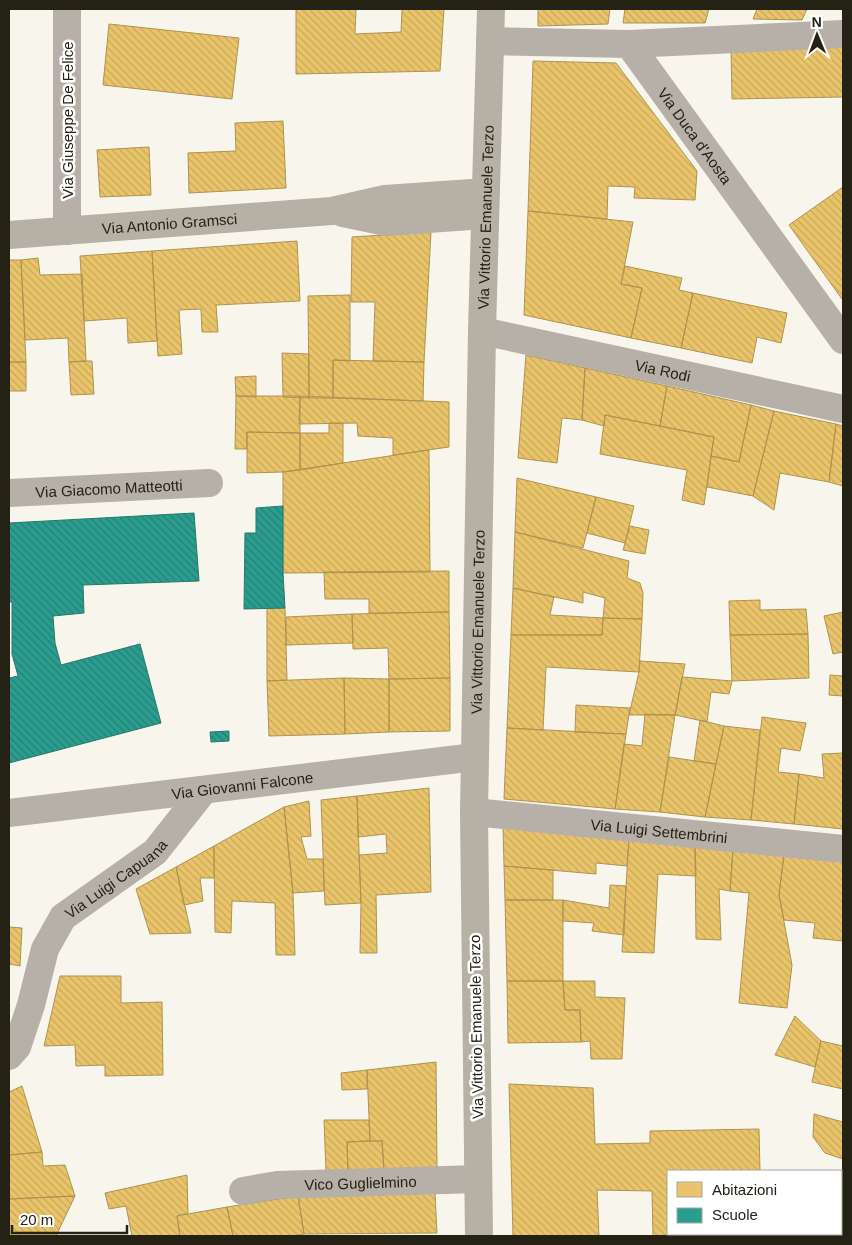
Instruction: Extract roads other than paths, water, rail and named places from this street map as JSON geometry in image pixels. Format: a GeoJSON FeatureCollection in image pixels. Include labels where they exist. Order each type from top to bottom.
{"type":"FeatureCollection","features":[{"type":"Feature","properties":{"kind":"street","name":"Via Giuseppe De Felice"},"geometry":{"type":"LineString","coordinates":[[66,9],[67,231]]}},
{"type":"Feature","properties":{"kind":"street","name":"Via Vittorio Emanuele Terzo"},"geometry":{"type":"LineString","coordinates":[[479,1236],[474,812],[482,331],[491,9]]}},
{"type":"Feature","properties":{"kind":"street"},"geometry":{"type":"LineString","coordinates":[[490,41],[629,44],[843,34]]}},
{"type":"Feature","properties":{"kind":"street","name":"Via Duca d'Aosta"},"geometry":{"type":"LineString","coordinates":[[629,44],[843,340]]}},
{"type":"Feature","properties":{"kind":"street","name":"Via Antonio Gramsci"},"geometry":{"type":"LineString","coordinates":[[9,235],[332,211],[385,199],[485,203]]}},
{"type":"Feature","properties":{"kind":"street","name":"Via Rodi"},"geometry":{"type":"LineString","coordinates":[[482,331],[843,410]]}},
{"type":"Feature","properties":{"kind":"street","name":"Via Giacomo Matteotti"},"geometry":{"type":"LineString","coordinates":[[9,493],[209,483]]}},
{"type":"Feature","properties":{"kind":"street","name":"Via Giovanni Falcone"},"geometry":{"type":"LineString","coordinates":[[9,813],[475,757]]}},
{"type":"Feature","properties":{"kind":"street","name":"Via Luigi Capuana"},"geometry":{"type":"LineString","coordinates":[[9,1056],[16,1047],[45,949],[64,917],[155,852],[204,790]]}},
{"type":"Feature","properties":{"kind":"street","name":"Via Luigi Settembrini"},"geometry":{"type":"LineString","coordinates":[[474,812],[843,849]]}},
{"type":"Feature","properties":{"kind":"street","name":"Vico Guglielmino"},"geometry":{"type":"LineString","coordinates":[[243,1191],[277,1185],[478,1179]]}}]}
